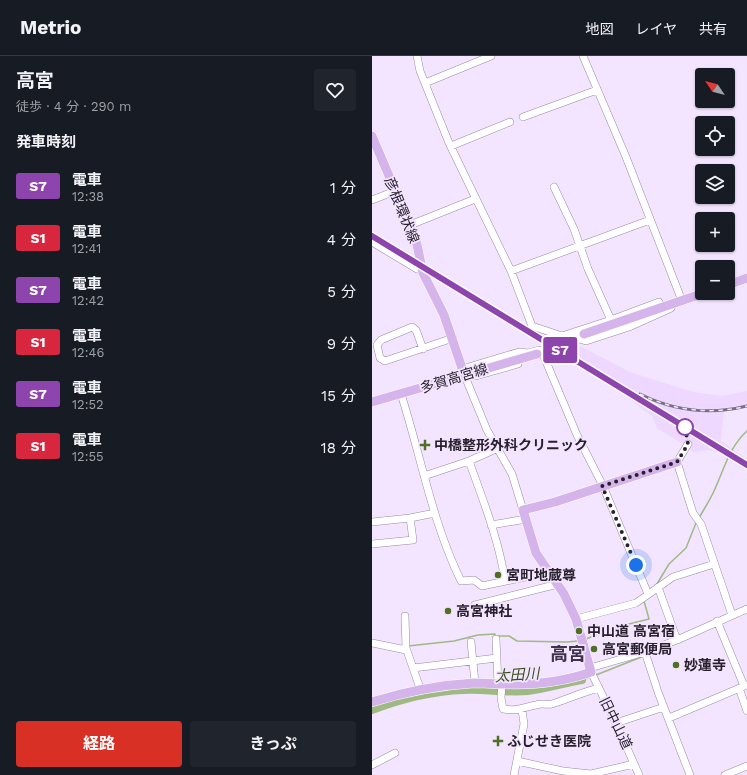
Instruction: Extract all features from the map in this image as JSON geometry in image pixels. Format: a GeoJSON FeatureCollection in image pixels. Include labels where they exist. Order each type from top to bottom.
{"type":"FeatureCollection","features":[{"type":"Feature","properties":{"kind":"main road","name":"彦根環状線"},"geometry":{"type":"LineString","coordinates":[[372,136],[416,240],[423,270],[444,315],[464,374]]}},
{"type":"Feature","properties":{"kind":"main road"},"geometry":{"type":"LineString","coordinates":[[735,282],[747,278]]}},
{"type":"Feature","properties":{"kind":"main road"},"geometry":{"type":"LineString","coordinates":[[584,334],[695,296]]}},
{"type":"Feature","properties":{"kind":"main road","name":"多賀高宮線"},"geometry":{"type":"LineString","coordinates":[[372,402],[464,374],[540,355]]}},
{"type":"Feature","properties":{"kind":"main road"},"geometry":{"type":"LineString","coordinates":[[372,702],[444,686],[475,683],[500,685],[550,683],[592,673],[576,619],[558,584],[536,553],[525,514],[555,502],[677,462]]}},
{"type":"Feature","properties":{"kind":"street"},"geometry":{"type":"LineString","coordinates":[[417,56],[425,83],[451,146],[475,199],[511,271],[532,326],[558,336],[611,320],[659,302],[662,308]]}},
{"type":"Feature","properties":{"kind":"street"},"geometry":{"type":"LineString","coordinates":[[425,83],[491,56]]}},
{"type":"Feature","properties":{"kind":"street"},"geometry":{"type":"LineString","coordinates":[[574,332],[579,339],[586,341],[629,327],[660,314],[680,302],[650,220],[583,56]]}},
{"type":"Feature","properties":{"kind":"street"},"geometry":{"type":"LineString","coordinates":[[523,117],[597,90]]}},
{"type":"Feature","properties":{"kind":"street"},"geometry":{"type":"LineString","coordinates":[[451,146],[510,122]]}},
{"type":"Feature","properties":{"kind":"street"},"geometry":{"type":"LineString","coordinates":[[554,187],[611,320]]}},
{"type":"Feature","properties":{"kind":"street"},"geometry":{"type":"LineString","coordinates":[[372,200],[395,191]]}},
{"type":"Feature","properties":{"kind":"street"},"geometry":{"type":"LineString","coordinates":[[410,225],[475,199]]}},
{"type":"Feature","properties":{"kind":"street"},"geometry":{"type":"LineString","coordinates":[[511,271],[650,220]]}},
{"type":"Feature","properties":{"kind":"street"},"geometry":{"type":"LineString","coordinates":[[372,242],[417,269],[423,270]]}},
{"type":"Feature","properties":{"kind":"street"},"geometry":{"type":"LineString","coordinates":[[423,349],[416,330],[412,328],[381,340],[377,345],[380,358],[386,361],[423,349],[453,338]]}},
{"type":"Feature","properties":{"kind":"street"},"geometry":{"type":"LineString","coordinates":[[540,355],[602,486],[648,594]]}},
{"type":"Feature","properties":{"kind":"street"},"geometry":{"type":"LineString","coordinates":[[464,374],[480,416],[512,474],[525,514],[491,525]]}},
{"type":"Feature","properties":{"kind":"street"},"geometry":{"type":"LineString","coordinates":[[401,394],[435,513],[453,565],[461,582],[474,580],[482,586],[535,575],[548,570]]}},
{"type":"Feature","properties":{"kind":"street"},"geometry":{"type":"LineString","coordinates":[[688,444],[677,462],[693,512],[701,524],[732,614]]}},
{"type":"Feature","properties":{"kind":"street"},"geometry":{"type":"LineString","coordinates":[[424,476],[469,461],[498,448]]}},
{"type":"Feature","properties":{"kind":"street"},"geometry":{"type":"LineString","coordinates":[[469,461],[491,525],[502,563],[505,581]]}},
{"type":"Feature","properties":{"kind":"street"},"geometry":{"type":"LineString","coordinates":[[372,522],[410,518],[435,513]]}},
{"type":"Feature","properties":{"kind":"street"},"geometry":{"type":"LineString","coordinates":[[372,544],[413,540],[410,518]]}},
{"type":"Feature","properties":{"kind":"street"},"geometry":{"type":"LineString","coordinates":[[576,619],[636,603],[674,576],[714,564]]}},
{"type":"Feature","properties":{"kind":"street"},"geometry":{"type":"LineString","coordinates":[[475,605],[558,584]]}},
{"type":"Feature","properties":{"kind":"street"},"geometry":{"type":"LineString","coordinates":[[658,587],[677,640]]}},
{"type":"Feature","properties":{"kind":"street"},"geometry":{"type":"LineString","coordinates":[[592,673],[677,640],[732,614],[746,612]]}},
{"type":"Feature","properties":{"kind":"street"},"geometry":{"type":"LineString","coordinates":[[405,616],[406,650],[415,668],[421,690]]}},
{"type":"Feature","properties":{"kind":"street"},"geometry":{"type":"LineString","coordinates":[[717,621],[743,686],[747,711]]}},
{"type":"Feature","properties":{"kind":"street"},"geometry":{"type":"LineString","coordinates":[[496,639],[503,708],[522,710],[538,704],[550,704],[575,694],[599,688]]}},
{"type":"Feature","properties":{"kind":"street"},"geometry":{"type":"LineString","coordinates":[[471,642],[475,683]]}},
{"type":"Feature","properties":{"kind":"street"},"geometry":{"type":"LineString","coordinates":[[372,643],[406,650]]}},
{"type":"Feature","properties":{"kind":"street"},"geometry":{"type":"LineString","coordinates":[[645,652],[690,775]]}},
{"type":"Feature","properties":{"kind":"street"},"geometry":{"type":"LineString","coordinates":[[415,668],[497,658]]}},
{"type":"Feature","properties":{"kind":"street","name":"旧中山道"},"geometry":{"type":"LineString","coordinates":[[592,673],[616,723],[638,775]]}},
{"type":"Feature","properties":{"kind":"street"},"geometry":{"type":"LineString","coordinates":[[669,718],[743,686]]}},
{"type":"Feature","properties":{"kind":"street"},"geometry":{"type":"LineString","coordinates":[[616,723],[664,707]]}},
{"type":"Feature","properties":{"kind":"street"},"geometry":{"type":"LineString","coordinates":[[514,775],[524,724],[522,710]]}},
{"type":"Feature","properties":{"kind":"street"},"geometry":{"type":"LineString","coordinates":[[372,765],[395,754]]}},
{"type":"Feature","properties":{"kind":"street"},"geometry":{"type":"LineString","coordinates":[[517,761],[563,771],[591,774],[610,771],[634,764]]}},
{"type":"Feature","properties":{"kind":"street"},"geometry":{"type":"LineString","coordinates":[[725,775],[747,766]]}},
{"type":"Feature","properties":{"kind":"shaded area"},"geometry":{"type":"Polygon","coordinates":[[[517,321],[539,332],[584,348],[630,372],[693,392],[722,396],[747,391],[747,407],[724,412],[721,441],[747,459],[747,467],[723,454],[708,450],[694,452],[686,448],[683,444],[658,429],[652,416],[592,371],[514,325],[517,321]]]}},
{"type":"Feature","properties":{"kind":"waterway"},"geometry":{"type":"LineString","coordinates":[[699,518],[712,494],[731,451],[747,431]]}},
{"type":"Feature","properties":{"kind":"waterway"},"geometry":{"type":"LineString","coordinates":[[657,584],[669,564],[686,548],[696,523]]}},
{"type":"Feature","properties":{"kind":"waterway"},"geometry":{"type":"LineString","coordinates":[[586,639],[613,628],[649,619],[644,601]]}},
{"type":"Feature","properties":{"kind":"waterway"},"geometry":{"type":"LineString","coordinates":[[408,646],[454,641],[478,635],[495,634],[495,636],[509,636],[517,641],[578,641]]}},
{"type":"Feature","properties":{"kind":"waterway","name":"太田川"},"geometry":{"type":"LineString","coordinates":[[596,675],[644,656]]}},
{"type":"Feature","properties":{"kind":"waterway","name":"太田川"},"geometry":{"type":"LineString","coordinates":[[582,680],[590,677]]}},
{"type":"Feature","properties":{"kind":"waterway","name":"太田川"},"geometry":{"type":"LineString","coordinates":[[372,710],[394,702],[441,692],[472,690],[512,692],[528,691],[582,680]]}},
{"type":"Feature","properties":{"kind":"tunnel"},"geometry":{"type":"LineString","coordinates":[[537,354],[584,334]]}},
{"type":"Feature","properties":{"kind":"railway"},"geometry":{"type":"LineString","coordinates":[[372,236],[606,377],[621,388],[747,465]]}},
{"type":"Feature","properties":{"kind":"railway"},"geometry":{"type":"LineString","coordinates":[[640,394],[653,400],[679,408],[693,410],[720,410],[747,406]]}},
{"type":"Feature","properties":{"kind":"train","name":"S7"},"geometry":{"type":"LineString","coordinates":[[372,236],[446,282],[606,377],[621,388],[747,465]]}},
{"type":"Feature","properties":{"kind":"place","name":"中橋整形外科クリニック"},"geometry":{"type":"Point","coordinates":[425,445]}},
{"type":"Feature","properties":{"kind":"place","name":"宮町地蔵尊"},"geometry":{"type":"Point","coordinates":[498,575]}},
{"type":"Feature","properties":{"kind":"place","name":"高宮神社"},"geometry":{"type":"Point","coordinates":[448,611]}},
{"type":"Feature","properties":{"kind":"place","name":"中山道 高宮宿"},"geometry":{"type":"Point","coordinates":[579,631]}},
{"type":"Feature","properties":{"kind":"place","name":"高宮郵便局"},"geometry":{"type":"Point","coordinates":[594,649]}},
{"type":"Feature","properties":{"kind":"place","name":"妙蓮寺"},"geometry":{"type":"Point","coordinates":[676,665]}},
{"type":"Feature","properties":{"kind":"place","name":"ふじせき医院"},"geometry":{"type":"Point","coordinates":[498,741]}},
{"type":"Feature","properties":{"kind":"district","name":"高宮"},"geometry":{"type":"Point","coordinates":[568,654]}},
{"type":"Feature","properties":{"kind":"route"},"geometry":{"type":"LineString","coordinates":[[636,565],[602,486],[677,462],[688,444],[685,427]]}}]}
